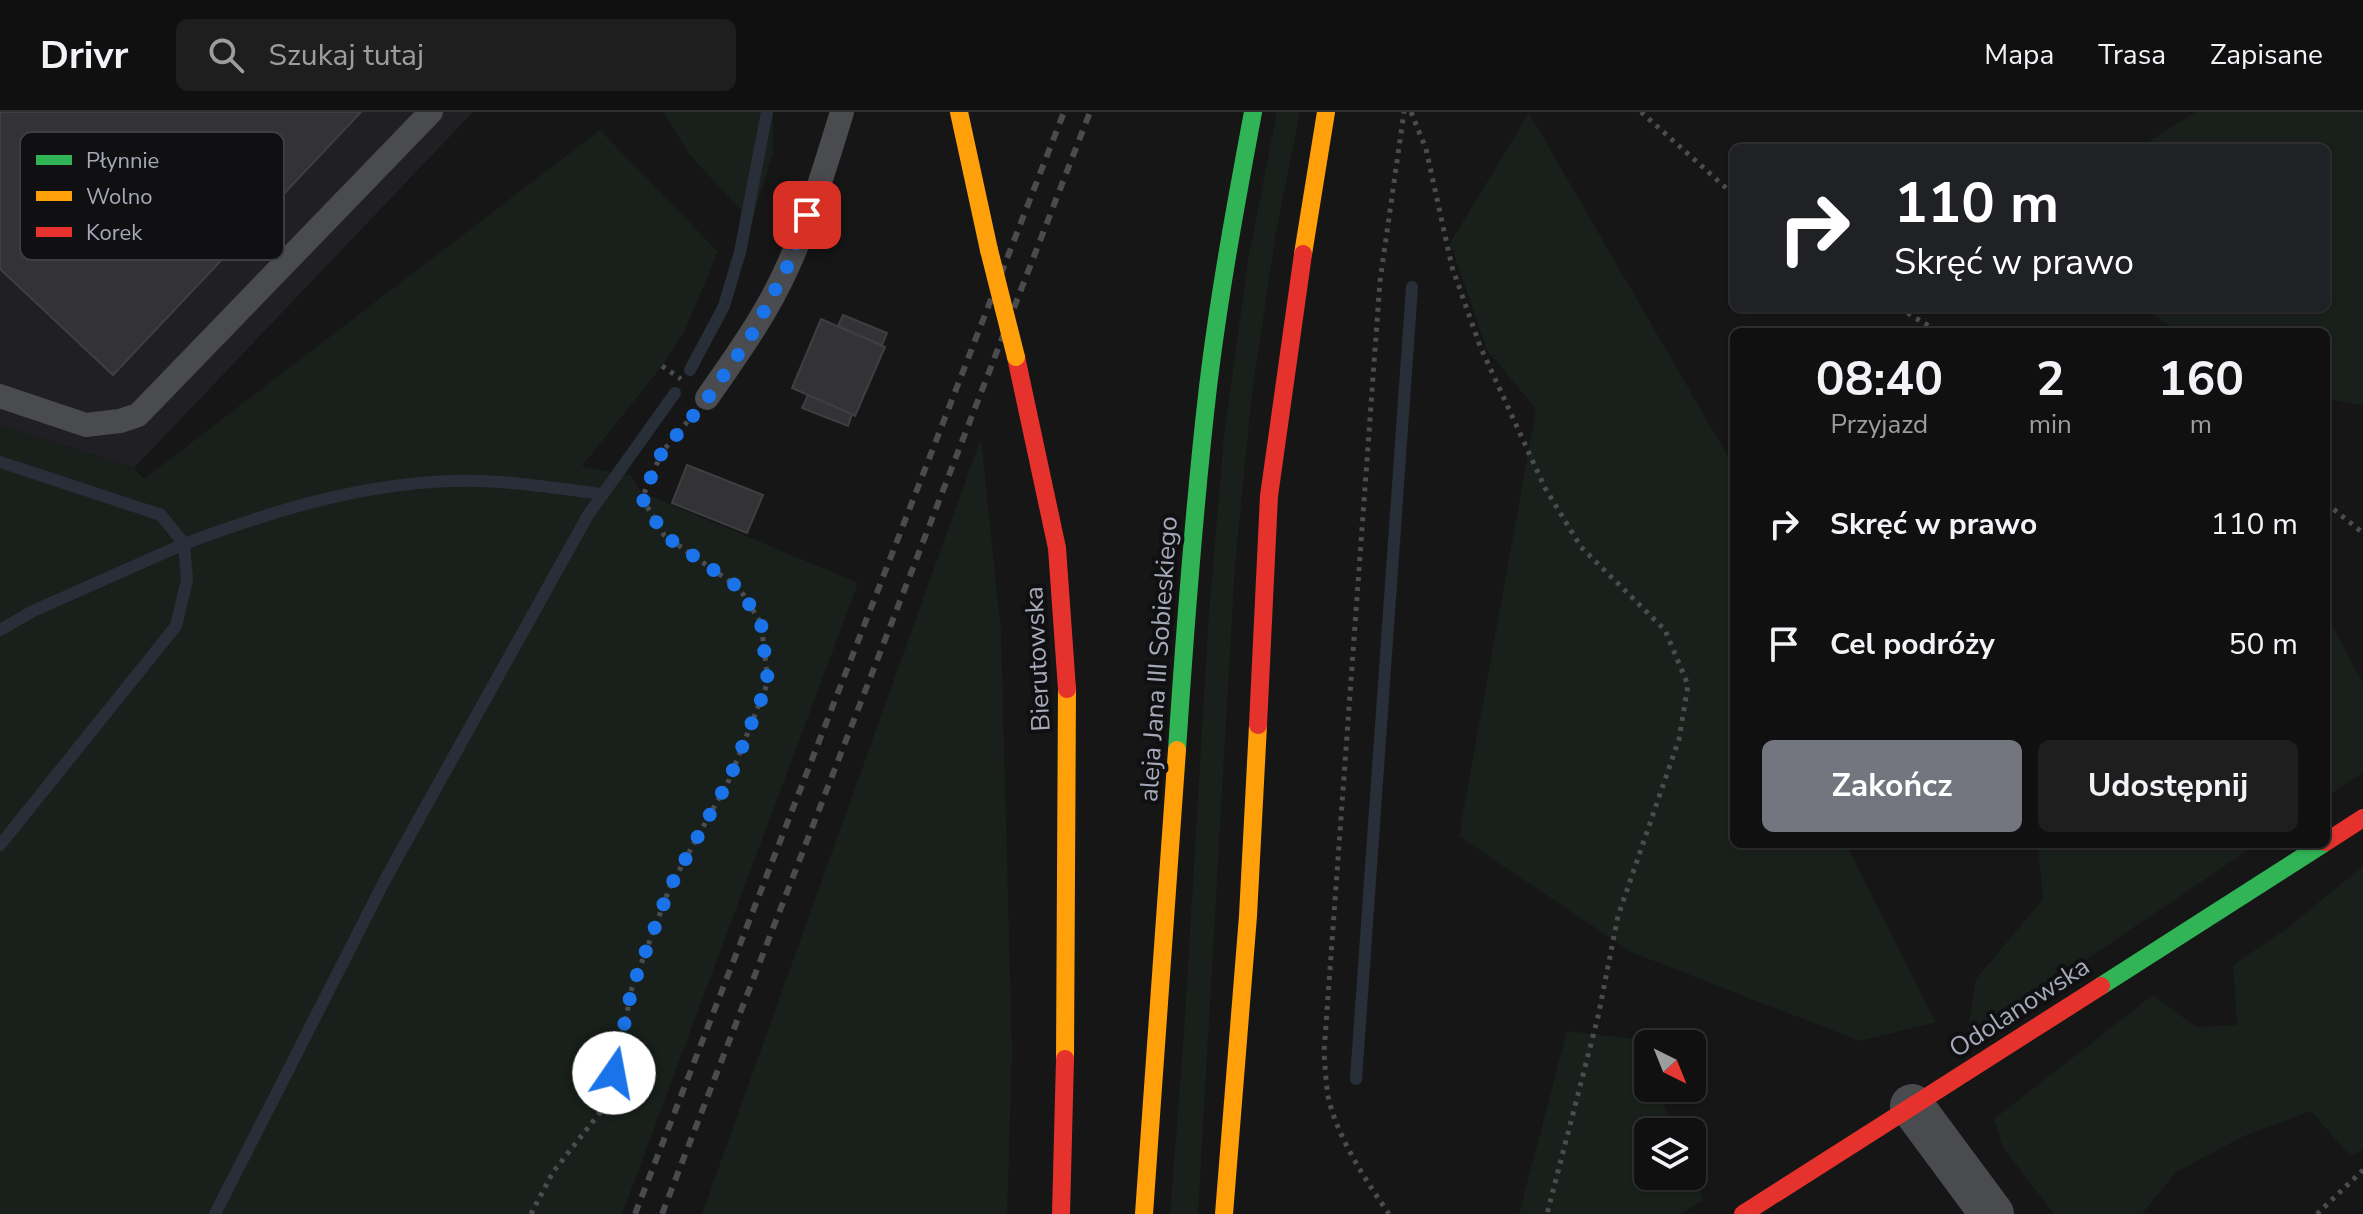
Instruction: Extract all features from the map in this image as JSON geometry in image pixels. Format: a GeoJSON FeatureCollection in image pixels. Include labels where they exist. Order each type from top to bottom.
{"type":"FeatureCollection","features":[{"type":"Feature","properties":{"kind":"main road","name":"Bierutowska"},"geometry":{"type":"LineString","coordinates":[[959,112],[1037,446],[1057,548],[1067,686],[1067,973],[1061,1214]]}},
{"type":"Feature","properties":{"kind":"main road","name":"aleja Jana III Sobieskiego"},"geometry":{"type":"LineString","coordinates":[[1144,1214],[1157,1076],[1176,722],[1202,420],[1232,212],[1253,112]]}},
{"type":"Feature","properties":{"kind":"main road"},"geometry":{"type":"LineString","coordinates":[[1224,1214],[1248,916],[1269,496],[1310,200],[1326,112]]}},
{"type":"Feature","properties":{"kind":"main road","name":"Odolanowska"},"geometry":{"type":"LineString","coordinates":[[2330,839],[2363,818]]}},
{"type":"Feature","properties":{"kind":"main road","name":"Odolanowska"},"geometry":{"type":"LineString","coordinates":[[1743,1214],[2316,848]]}},
{"type":"Feature","properties":{"kind":"street"},"geometry":{"type":"LineString","coordinates":[[1912,1106],[1992,1214]]}},
{"type":"Feature","properties":{"kind":"lane"},"geometry":{"type":"LineString","coordinates":[[0,396],[86,425],[120,421],[138,415],[431,112]]}},
{"type":"Feature","properties":{"kind":"lane"},"geometry":{"type":"LineString","coordinates":[[707,398],[751,336],[787,267],[842,112]]}},
{"type":"Feature","properties":{"kind":"path"},"geometry":{"type":"LineString","coordinates":[[1389,1214],[1365,1180],[1338,1123],[1329,1099],[1324,1052],[1380,281],[1404,112]]}},
{"type":"Feature","properties":{"kind":"path"},"geometry":{"type":"LineString","coordinates":[[1411,112],[1426,149],[1452,267],[1480,346],[1545,488],[1581,547],[1665,630],[1688,685],[1679,739],[1618,916],[1598,1017],[1547,1214]]}},
{"type":"Feature","properties":{"kind":"path"},"geometry":{"type":"LineString","coordinates":[[1641,112],[1730,191]]}},
{"type":"Feature","properties":{"kind":"path"},"geometry":{"type":"LineString","coordinates":[[1906,312],[1932,328]]}},
{"type":"Feature","properties":{"kind":"path"},"geometry":{"type":"LineString","coordinates":[[531,1214],[553,1172],[609,1101],[632,988],[664,902],[729,780],[768,682],[761,623],[739,588],[664,535],[642,498],[662,452],[707,398]]}},
{"type":"Feature","properties":{"kind":"path"},"geometry":{"type":"LineString","coordinates":[[2330,506],[2363,533]]}},
{"type":"Feature","properties":{"kind":"path"},"geometry":{"type":"LineString","coordinates":[[2317,1214],[2363,1170]]}},
{"type":"Feature","properties":{"kind":"shaded area"},"geometry":{"type":"Polygon","coordinates":[[[0,112],[473,112],[134,468],[0,425],[0,112]]]}},
{"type":"Feature","properties":{"kind":"shaded area"},"geometry":{"type":"Polygon","coordinates":[[[664,112],[773,112],[773,152],[752,222],[688,153],[664,112]]]}},
{"type":"Feature","properties":{"kind":"shaded area"},"geometry":{"type":"Polygon","coordinates":[[[1277,112],[1300,112],[1276,232],[1252,393],[1235,564],[1198,1214],[1170,1214],[1209,613],[1224,436],[1249,254],[1277,112]]]}},
{"type":"Feature","properties":{"kind":"shaded area"},"geometry":{"type":"Polygon","coordinates":[[[2196,112],[2363,112],[2363,405],[2330,400],[2330,328],[2173,328],[2150,312],[2330,312],[2330,144],[2144,144],[2196,112]]]}},
{"type":"Feature","properties":{"kind":"shaded area"},"geometry":{"type":"Polygon","coordinates":[[[1529,113],[1730,460],[1730,848],[1849,848],[1936,1022],[1860,1041],[1631,952],[1459,836],[1536,409],[1487,350],[1450,243],[1529,113]]]}},
{"type":"Feature","properties":{"kind":"shaded area"},"geometry":{"type":"Polygon","coordinates":[[[600,130],[718,252],[684,332],[662,366],[582,466],[631,476],[641,492],[858,583],[622,1214],[0,1214],[0,425],[134,468],[144,479],[600,130]]]}},
{"type":"Feature","properties":{"kind":"shaded area"},"geometry":{"type":"Polygon","coordinates":[[[981,438],[1001,632],[1012,1051],[1007,1214],[702,1214],[981,438]]]}},
{"type":"Feature","properties":{"kind":"shaded area"},"geometry":{"type":"Polygon","coordinates":[[[2330,621],[2363,684],[2363,772],[2330,794],[2330,621]]]}},
{"type":"Feature","properties":{"kind":"shaded area"},"geometry":{"type":"Polygon","coordinates":[[[2038,848],[2251,848],[1966,1041],[1976,979],[2043,899],[2038,848]]]}},
{"type":"Feature","properties":{"kind":"shaded area"},"geometry":{"type":"Polygon","coordinates":[[[2363,866],[2363,1149],[2350,1156],[2311,1111],[2244,1136],[2176,1172],[2142,1214],[2054,1214],[2003,1147],[1994,1119],[2153,995],[2196,1027],[2237,1025],[2233,965],[2285,930],[2363,866]]]}},
{"type":"Feature","properties":{"kind":"shaded area"},"geometry":{"type":"Polygon","coordinates":[[[1567,1031],[1634,1039],[1634,1102],[1662,1102],[1669,1118],[1634,1118],[1634,1190],[1699,1190],[1703,1200],[1681,1214],[1519,1214],[1567,1031]]]}},
{"type":"Feature","properties":{"kind":"building"},"geometry":{"type":"Polygon","coordinates":[[[0,112],[361,112],[284,194],[284,132],[20,132],[20,260],[221,260],[113,375],[0,269],[0,112]]]}},
{"type":"Feature","properties":{"kind":"building"},"geometry":{"type":"Polygon","coordinates":[[[843,315],[887,333],[882,345],[838,326],[843,315]]]}},
{"type":"Feature","properties":{"kind":"building"},"geometry":{"type":"Polygon","coordinates":[[[821,319],[885,347],[855,416],[792,388],[821,319]]]}},
{"type":"Feature","properties":{"kind":"building"},"geometry":{"type":"Polygon","coordinates":[[[808,395],[852,414],[848,426],[802,408],[808,395]]]}},
{"type":"Feature","properties":{"kind":"building"},"geometry":{"type":"Polygon","coordinates":[[[687,465],[763,495],[747,533],[672,503],[687,465]]]}},
{"type":"Feature","properties":{"kind":"waterway"},"geometry":{"type":"LineString","coordinates":[[690,370],[724,306],[740,252],[767,112]]}},
{"type":"Feature","properties":{"kind":"waterway"},"geometry":{"type":"LineString","coordinates":[[1356,1079],[1412,287]]}},
{"type":"Feature","properties":{"kind":"waterway"},"geometry":{"type":"LineString","coordinates":[[215,1214],[386,878],[588,515],[675,393]]}},
{"type":"Feature","properties":{"kind":"waterway"},"geometry":{"type":"LineString","coordinates":[[0,462],[161,515],[184,544],[33,611],[0,630]]}},
{"type":"Feature","properties":{"kind":"waterway"},"geometry":{"type":"LineString","coordinates":[[0,845],[176,626],[187,580],[184,544],[315,502],[417,483],[489,481],[603,494]]}},
{"type":"Feature","properties":{"kind":"railway"},"geometry":{"type":"LineString","coordinates":[[635,1214],[1064,112]]}},
{"type":"Feature","properties":{"kind":"railway"},"geometry":{"type":"LineString","coordinates":[[662,1214],[1090,112]]}},
{"type":"Feature","properties":{"kind":"traffic: fast"},"geometry":{"type":"LineString","coordinates":[[1177,750],[1190,568],[1208,387],[1253,112]]}},
{"type":"Feature","properties":{"kind":"traffic: fast"},"geometry":{"type":"LineString","coordinates":[[2101,986],[2317,848]]}},
{"type":"Feature","properties":{"kind":"traffic: slow"},"geometry":{"type":"LineString","coordinates":[[959,112],[989,250]]}},
{"type":"Feature","properties":{"kind":"traffic: slow"},"geometry":{"type":"LineString","coordinates":[[1303,254],[1326,112]]}},
{"type":"Feature","properties":{"kind":"traffic: slow"},"geometry":{"type":"LineString","coordinates":[[989,250],[1016,357]]}},
{"type":"Feature","properties":{"kind":"traffic: slow"},"geometry":{"type":"LineString","coordinates":[[1065,1059],[1067,689]]}},
{"type":"Feature","properties":{"kind":"traffic: slow"},"geometry":{"type":"LineString","coordinates":[[1224,1214],[1248,916],[1258,725]]}},
{"type":"Feature","properties":{"kind":"traffic: slow"},"geometry":{"type":"LineString","coordinates":[[1144,1214],[1177,750]]}},
{"type":"Feature","properties":{"kind":"traffic: jam"},"geometry":{"type":"LineString","coordinates":[[1258,725],[1269,496],[1303,254]]}},
{"type":"Feature","properties":{"kind":"traffic: jam"},"geometry":{"type":"LineString","coordinates":[[1016,357],[1057,548],[1067,689]]}},
{"type":"Feature","properties":{"kind":"traffic: jam"},"geometry":{"type":"LineString","coordinates":[[2330,839],[2363,818]]}},
{"type":"Feature","properties":{"kind":"traffic: jam"},"geometry":{"type":"LineString","coordinates":[[1743,1214],[2101,986]]}},
{"type":"Feature","properties":{"kind":"traffic: jam"},"geometry":{"type":"LineString","coordinates":[[1061,1214],[1065,1059]]}},
{"type":"Feature","properties":{"kind":"route"},"geometry":{"type":"LineString","coordinates":[[614,1073],[632,988],[670,887],[729,780],[768,682],[761,623],[739,588],[664,535],[642,498],[662,452],[705,402],[751,336],[787,267],[807,215]]}}]}
